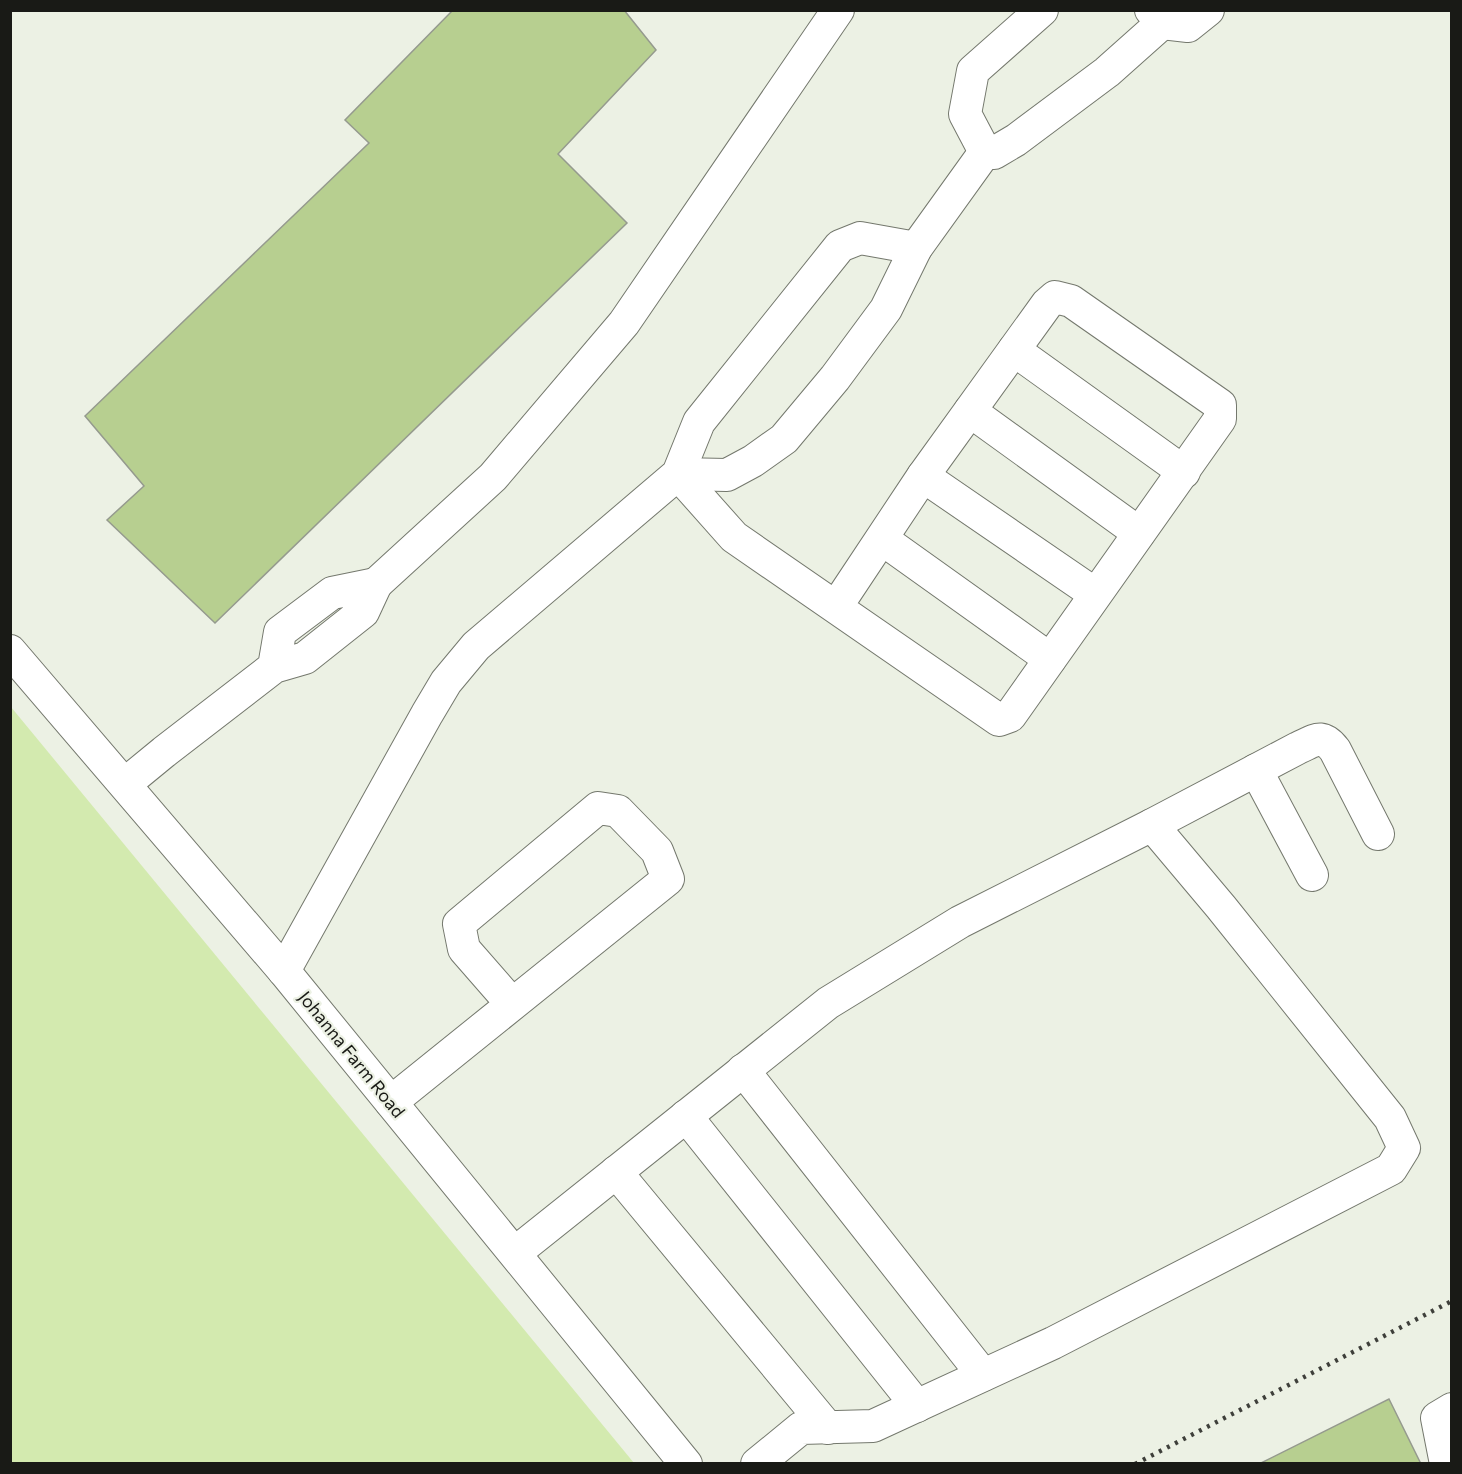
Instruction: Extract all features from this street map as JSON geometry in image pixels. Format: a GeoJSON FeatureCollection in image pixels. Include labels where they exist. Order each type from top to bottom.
{"type":"FeatureCollection","features":[{"type":"Feature","properties":{"kind":"street"},"geometry":{"type":"LineString","coordinates":[[125,784],[274,667],[305,658],[363,612],[376,584],[493,477],[624,323],[838,10]]}},
{"type":"Feature","properties":{"kind":"street"},"geometry":{"type":"LineString","coordinates":[[985,152],[965,114],[973,71],[1042,10]]}},
{"type":"Feature","properties":{"kind":"street"},"geometry":{"type":"LineString","coordinates":[[985,152],[994,153],[1016,140],[1107,72],[1157,17],[1188,26],[1208,10]]}},
{"type":"Feature","properties":{"kind":"street"},"geometry":{"type":"LineString","coordinates":[[678,474],[727,476],[753,461],[784,438],[835,378],[886,309],[916,248],[985,152]]}},
{"type":"Feature","properties":{"kind":"street"},"geometry":{"type":"LineString","coordinates":[[284,970],[446,682],[476,646],[678,474],[699,422],[840,246],[860,238],[916,248]]}},
{"type":"Feature","properties":{"kind":"street"},"geometry":{"type":"LineString","coordinates":[[678,474],[734,537],[999,720],[1010,716],[1184,472],[1220,419],[1220,405],[1071,301],[1056,297],[1047,304],[923,476],[836,607]]}},
{"type":"Feature","properties":{"kind":"street"},"geometry":{"type":"LineString","coordinates":[[1014,350],[1184,472]]}},
{"type":"Feature","properties":{"kind":"street"},"geometry":{"type":"LineString","coordinates":[[970,411],[1139,533]]}},
{"type":"Feature","properties":{"kind":"street"},"geometry":{"type":"LineString","coordinates":[[923,476],[1095,594]]}},
{"type":"Feature","properties":{"kind":"street"},"geometry":{"type":"LineString","coordinates":[[882,539],[1050,659]]}},
{"type":"Feature","properties":{"kind":"street","name":"Johanna Farm Road"},"geometry":{"type":"LineString","coordinates":[[10,651],[284,970],[686,1464]]}},
{"type":"Feature","properties":{"kind":"street"},"geometry":{"type":"LineString","coordinates":[[515,1253],[828,1003],[960,922],[1320,738],[1328,741],[1335,750],[1378,834]]}},
{"type":"Feature","properties":{"kind":"street"},"geometry":{"type":"LineString","coordinates":[[1256,771],[1312,875]]}},
{"type":"Feature","properties":{"kind":"street"},"geometry":{"type":"LineString","coordinates":[[391,1102],[668,879],[657,851],[618,811],[598,808],[459,924],[464,949],[512,1004]]}},
{"type":"Feature","properties":{"kind":"street"},"geometry":{"type":"LineString","coordinates":[[757,1464],[801,1428],[873,1426],[1053,1343],[1392,1169],[1404,1148],[1390,1118],[1221,907],[1152,825]]}},
{"type":"Feature","properties":{"kind":"street"},"geometry":{"type":"LineString","coordinates":[[743,1070],[983,1375]]}},
{"type":"Feature","properties":{"kind":"street"},"geometry":{"type":"LineString","coordinates":[[686,1116],[917,1406]]}},
{"type":"Feature","properties":{"kind":"street"},"geometry":{"type":"LineString","coordinates":[[616,1172],[828,1428]]}},
{"type":"Feature","properties":{"kind":"street"},"geometry":{"type":"LineString","coordinates":[[1446,1464],[1437,1418],[1452,1409]]}},
{"type":"Feature","properties":{"kind":"green space"},"geometry":{"type":"Polygon","coordinates":[[[11,707],[634,1463],[11,1463],[11,707]]]}},
{"type":"Feature","properties":{"kind":"building"},"geometry":{"type":"Polygon","coordinates":[[[453,10],[624,10],[656,50],[558,154],[627,223],[215,623],[107,520],[144,486],[85,416],[369,143],[345,120],[453,10]]]}},
{"type":"Feature","properties":{"kind":"building"},"geometry":{"type":"Polygon","coordinates":[[[1389,1399],[1421,1464],[1259,1464],[1389,1399]]]}},
{"type":"Feature","properties":{"kind":"railway"},"geometry":{"type":"LineString","coordinates":[[1135,1464],[1452,1301]]}}]}
